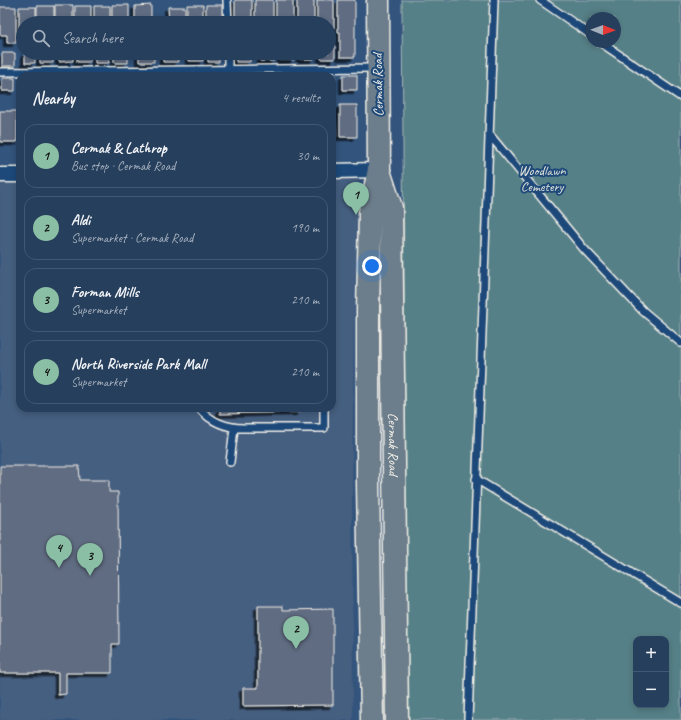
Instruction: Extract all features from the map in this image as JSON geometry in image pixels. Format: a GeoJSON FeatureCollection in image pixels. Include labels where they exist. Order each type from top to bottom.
{"type":"FeatureCollection","features":[{"type":"Feature","properties":{"kind":"main road","name":"Cermak Road"},"geometry":{"type":"LineString","coordinates":[[372,720],[368,483],[368,310],[370,212],[379,170],[378,0]]}},
{"type":"Feature","properties":{"kind":"main road","name":"Cermak Road"},"geometry":{"type":"LineString","coordinates":[[379,170],[391,208],[397,720]]}},
{"type":"Feature","properties":{"kind":"street"},"geometry":{"type":"LineString","coordinates":[[336,171],[379,170]]}},
{"type":"Feature","properties":{"kind":"street"},"geometry":{"type":"LineString","coordinates":[[0,175],[16,175]]}},
{"type":"Feature","properties":{"kind":"lane"},"geometry":{"type":"LineString","coordinates":[[227,0],[228,16]]}},
{"type":"Feature","properties":{"kind":"lane"},"geometry":{"type":"LineString","coordinates":[[468,720],[494,0]]}},
{"type":"Feature","properties":{"kind":"lane"},"geometry":{"type":"LineString","coordinates":[[540,0],[585,32]]}},
{"type":"Feature","properties":{"kind":"lane"},"geometry":{"type":"LineString","coordinates":[[609,48],[681,96]]}},
{"type":"Feature","properties":{"kind":"lane"},"geometry":{"type":"LineString","coordinates":[[228,60],[228,72]]}},
{"type":"Feature","properties":{"kind":"lane"},"geometry":{"type":"LineString","coordinates":[[258,72],[378,68]]}},
{"type":"Feature","properties":{"kind":"lane"},"geometry":{"type":"LineString","coordinates":[[0,72],[16,72]]}},
{"type":"Feature","properties":{"kind":"lane"},"geometry":{"type":"LineString","coordinates":[[489,134],[584,249],[643,312],[681,344]]}},
{"type":"Feature","properties":{"kind":"lane"},"geometry":{"type":"LineString","coordinates":[[203,412],[208,418],[218,424],[234,428],[324,428],[324,412]]}},
{"type":"Feature","properties":{"kind":"lane"},"geometry":{"type":"LineString","coordinates":[[230,462],[234,428]]}},
{"type":"Feature","properties":{"kind":"lane"},"geometry":{"type":"LineString","coordinates":[[476,479],[681,604]]}},
{"type":"Feature","properties":{"kind":"shaded area"},"geometry":{"type":"Polygon","coordinates":[[[359,176],[354,324],[352,495],[353,720],[0,720],[0,179],[16,179],[16,412],[336,412],[336,177],[359,176]]]}},
{"type":"Feature","properties":{"kind":"green space","name":"Woodlawn Cemetery"},"geometry":{"type":"Polygon","coordinates":[[[402,0],[681,0],[681,720],[407,720],[402,0]]]}},
{"type":"Feature","properties":{"kind":"building"},"geometry":{"type":"Polygon","coordinates":[[[235,0],[252,0],[252,16],[235,16],[235,0]]]}},
{"type":"Feature","properties":{"kind":"building"},"geometry":{"type":"Polygon","coordinates":[[[255,0],[273,0],[273,16],[255,16],[255,0]]]}},
{"type":"Feature","properties":{"kind":"building"},"geometry":{"type":"Polygon","coordinates":[[[276,0],[293,0],[293,16],[276,16],[276,0]]]}},
{"type":"Feature","properties":{"kind":"building"},"geometry":{"type":"Polygon","coordinates":[[[297,0],[314,0],[314,16],[297,16],[297,0]]]}},
{"type":"Feature","properties":{"kind":"building"},"geometry":{"type":"Polygon","coordinates":[[[317,0],[334,0],[334,16],[317,16],[317,0]]]}},
{"type":"Feature","properties":{"kind":"building"},"geometry":{"type":"Polygon","coordinates":[[[338,0],[355,0],[355,57],[340,57],[338,0]]]}},
{"type":"Feature","properties":{"kind":"building"},"geometry":{"type":"Polygon","coordinates":[[[55,5],[73,5],[73,16],[55,16],[55,5]]]}},
{"type":"Feature","properties":{"kind":"building"},"geometry":{"type":"Polygon","coordinates":[[[112,5],[129,5],[129,16],[112,16],[112,5]]]}},
{"type":"Feature","properties":{"kind":"building"},"geometry":{"type":"Polygon","coordinates":[[[151,5],[151,16],[135,16],[135,6],[151,5]]]}},
{"type":"Feature","properties":{"kind":"building"},"geometry":{"type":"Polygon","coordinates":[[[187,5],[203,5],[203,16],[187,16],[187,5]]]}},
{"type":"Feature","properties":{"kind":"building"},"geometry":{"type":"Polygon","coordinates":[[[206,5],[222,5],[222,16],[206,16],[206,5]]]}},
{"type":"Feature","properties":{"kind":"building"},"geometry":{"type":"Polygon","coordinates":[[[37,6],[54,6],[54,16],[37,16],[37,6]]]}},
{"type":"Feature","properties":{"kind":"building"},"geometry":{"type":"Polygon","coordinates":[[[75,6],[91,6],[91,16],[75,16],[75,6]]]}},
{"type":"Feature","properties":{"kind":"building"},"geometry":{"type":"Polygon","coordinates":[[[94,6],[110,6],[110,16],[94,16],[94,6]]]}},
{"type":"Feature","properties":{"kind":"building"},"geometry":{"type":"Polygon","coordinates":[[[0,7],[16,7],[16,43],[7,43],[7,35],[0,35],[0,7]]]}},
{"type":"Feature","properties":{"kind":"building"},"geometry":{"type":"Polygon","coordinates":[[[19,7],[36,7],[36,16],[19,16],[19,7]]]}},
{"type":"Feature","properties":{"kind":"building"},"geometry":{"type":"Polygon","coordinates":[[[168,7],[185,7],[185,16],[169,16],[168,7]]]}},
{"type":"Feature","properties":{"kind":"building"},"geometry":{"type":"Polygon","coordinates":[[[2,53],[15,53],[15,66],[2,66],[2,53]]]}},
{"type":"Feature","properties":{"kind":"building"},"geometry":{"type":"Polygon","coordinates":[[[25,60],[35,60],[35,63],[25,63],[25,60]]]}},
{"type":"Feature","properties":{"kind":"building"},"geometry":{"type":"Polygon","coordinates":[[[40,60],[53,60],[53,63],[40,63],[40,60]]]}},
{"type":"Feature","properties":{"kind":"building"},"geometry":{"type":"Polygon","coordinates":[[[59,60],[73,60],[73,61],[59,62],[59,60]]]}},
{"type":"Feature","properties":{"kind":"building"},"geometry":{"type":"Polygon","coordinates":[[[77,60],[90,60],[90,62],[77,62],[77,60]]]}},
{"type":"Feature","properties":{"kind":"building"},"geometry":{"type":"Polygon","coordinates":[[[95,60],[109,60],[109,63],[95,63],[95,60]]]}},
{"type":"Feature","properties":{"kind":"building"},"geometry":{"type":"Polygon","coordinates":[[[114,60],[128,60],[128,63],[114,63],[114,60]]]}},
{"type":"Feature","properties":{"kind":"building"},"geometry":{"type":"Polygon","coordinates":[[[139,60],[154,60],[154,62],[139,62],[139,60]]]}},
{"type":"Feature","properties":{"kind":"building"},"geometry":{"type":"Polygon","coordinates":[[[163,60],[178,60],[178,62],[163,62],[163,60]]]}},
{"type":"Feature","properties":{"kind":"building"},"geometry":{"type":"Polygon","coordinates":[[[189,60],[203,60],[203,61],[189,60]]]}},
{"type":"Feature","properties":{"kind":"building"},"geometry":{"type":"Polygon","coordinates":[[[208,60],[219,60],[219,62],[208,62],[208,60]]]}},
{"type":"Feature","properties":{"kind":"building"},"geometry":{"type":"Polygon","coordinates":[[[236,60],[250,60],[250,62],[236,62],[236,60]]]}},
{"type":"Feature","properties":{"kind":"building"},"geometry":{"type":"Polygon","coordinates":[[[260,60],[274,60],[274,61],[260,60]]]}},
{"type":"Feature","properties":{"kind":"building"},"geometry":{"type":"Polygon","coordinates":[[[343,75],[357,75],[357,90],[343,90],[343,75]]]}},
{"type":"Feature","properties":{"kind":"building"},"geometry":{"type":"Polygon","coordinates":[[[2,78],[15,78],[15,91],[2,91],[2,78]]]}},
{"type":"Feature","properties":{"kind":"building"},"geometry":{"type":"Polygon","coordinates":[[[340,105],[357,105],[357,137],[340,137],[340,105]]]}},
{"type":"Feature","properties":{"kind":"building"},"geometry":{"type":"Polygon","coordinates":[[[0,111],[16,111],[16,142],[0,142],[0,111]]]}},
{"type":"Feature","properties":{"kind":"building"},"geometry":{"type":"Polygon","coordinates":[[[220,412],[300,412],[220,414],[220,412]]]}},
{"type":"Feature","properties":{"kind":"building"},"geometry":{"type":"Polygon","coordinates":[[[0,466],[79,466],[80,480],[109,480],[109,492],[118,492],[119,644],[112,644],[112,673],[66,673],[66,694],[58,695],[58,673],[0,673],[0,466]]]}},
{"type":"Feature","properties":{"kind":"building"},"geometry":{"type":"Polygon","coordinates":[[[258,606],[283,606],[283,610],[333,609],[333,705],[243,706],[243,688],[258,688],[258,606]]]}},
{"type":"Feature","properties":{"kind":"place","name":"Cermak & Lathrop"},"geometry":{"type":"Point","coordinates":[356,215]}},
{"type":"Feature","properties":{"kind":"place","name":"North Riverside Park Mall"},"geometry":{"type":"Point","coordinates":[59,568]}},
{"type":"Feature","properties":{"kind":"place","name":"Forman Mills"},"geometry":{"type":"Point","coordinates":[90,576]}},
{"type":"Feature","properties":{"kind":"place","name":"Aldi"},"geometry":{"type":"Point","coordinates":[296,649]}}]}
